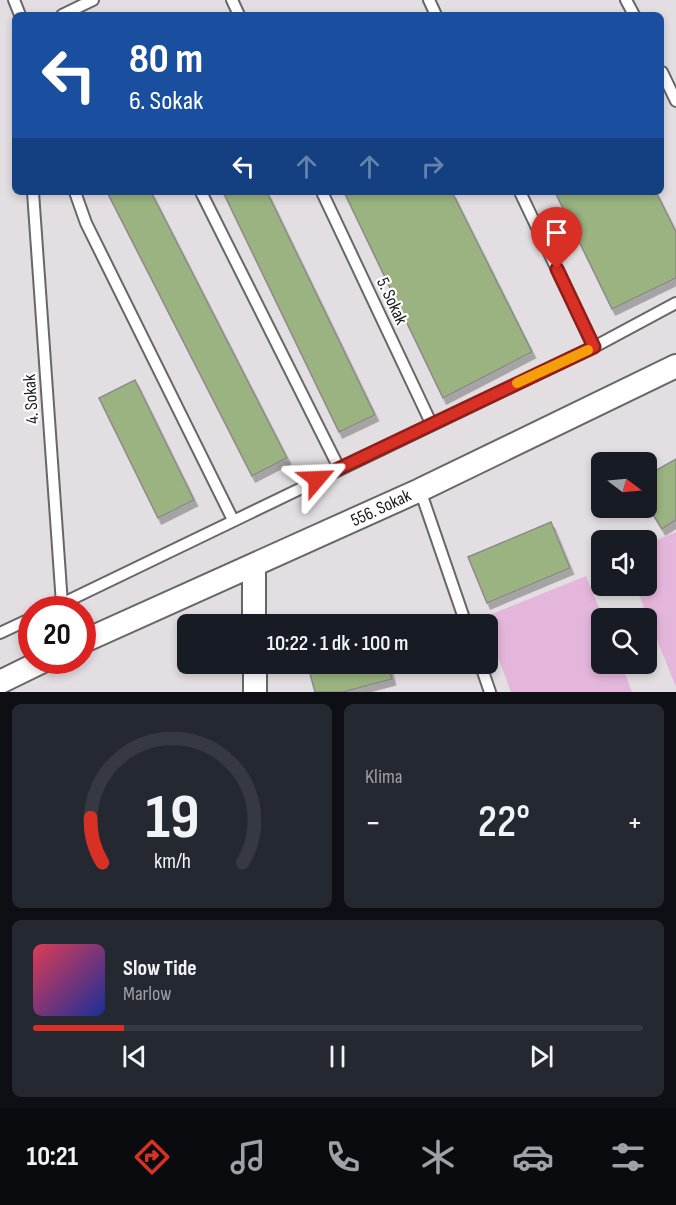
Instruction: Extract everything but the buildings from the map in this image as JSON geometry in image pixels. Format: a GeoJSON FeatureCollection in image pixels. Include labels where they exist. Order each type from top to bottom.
{"type":"FeatureCollection","features":[{"type":"Feature","properties":{"kind":"street","name":"556. Sokak"},"geometry":{"type":"LineString","coordinates":[[96,636],[254,567],[420,490],[676,366]]}},
{"type":"Feature","properties":{"kind":"street"},"geometry":{"type":"LineString","coordinates":[[254,567],[254,614]]}},
{"type":"Feature","properties":{"kind":"street"},"geometry":{"type":"LineString","coordinates":[[0,682],[18,673]]}},
{"type":"Feature","properties":{"kind":"street"},"geometry":{"type":"LineString","coordinates":[[255,674],[255,692]]}},
{"type":"Feature","properties":{"kind":"lane"},"geometry":{"type":"LineString","coordinates":[[68,12],[93,0]]}},
{"type":"Feature","properties":{"kind":"lane"},"geometry":{"type":"LineString","coordinates":[[664,76],[676,101]]}},
{"type":"Feature","properties":{"kind":"lane","name":"4. Sokak"},"geometry":{"type":"LineString","coordinates":[[33,195],[61,596]]}},
{"type":"Feature","properties":{"kind":"lane"},"geometry":{"type":"LineString","coordinates":[[76,195],[91,233],[233,520]]}},
{"type":"Feature","properties":{"kind":"lane"},"geometry":{"type":"LineString","coordinates":[[202,195],[339,468]]}},
{"type":"Feature","properties":{"kind":"lane","name":"5. Sokak"},"geometry":{"type":"LineString","coordinates":[[323,195],[431,423]]}},
{"type":"Feature","properties":{"kind":"lane"},"geometry":{"type":"LineString","coordinates":[[521,195],[594,347]]}},
{"type":"Feature","properties":{"kind":"lane"},"geometry":{"type":"LineString","coordinates":[[78,596],[431,423],[594,347],[676,303]]}},
{"type":"Feature","properties":{"kind":"lane"},"geometry":{"type":"LineString","coordinates":[[420,490],[463,614]]}},
{"type":"Feature","properties":{"kind":"lane"},"geometry":{"type":"LineString","coordinates":[[0,633],[18,625]]}},
{"type":"Feature","properties":{"kind":"lane"},"geometry":{"type":"LineString","coordinates":[[484,674],[490,692]]}},
{"type":"Feature","properties":{"kind":"shaded area"},"geometry":{"type":"Polygon","coordinates":[[[676,532],[676,687],[657,640],[657,608],[644,608],[639,596],[657,596],[657,540],[676,532]]]}},
{"type":"Feature","properties":{"kind":"shaded area"},"geometry":{"type":"Polygon","coordinates":[[[586,576],[591,588],[591,596],[594,596],[599,608],[591,608],[591,674],[625,674],[632,692],[511,692],[498,658],[498,614],[492,614],[586,576]]]}},
{"type":"Feature","properties":{"kind":"slow traffic"},"geometry":{"type":"LineString","coordinates":[[517,383],[588,350]]}},
{"type":"Feature","properties":{"kind":"route"},"geometry":{"type":"LineString","coordinates":[[317,479],[594,347],[557,269]]}}]}
